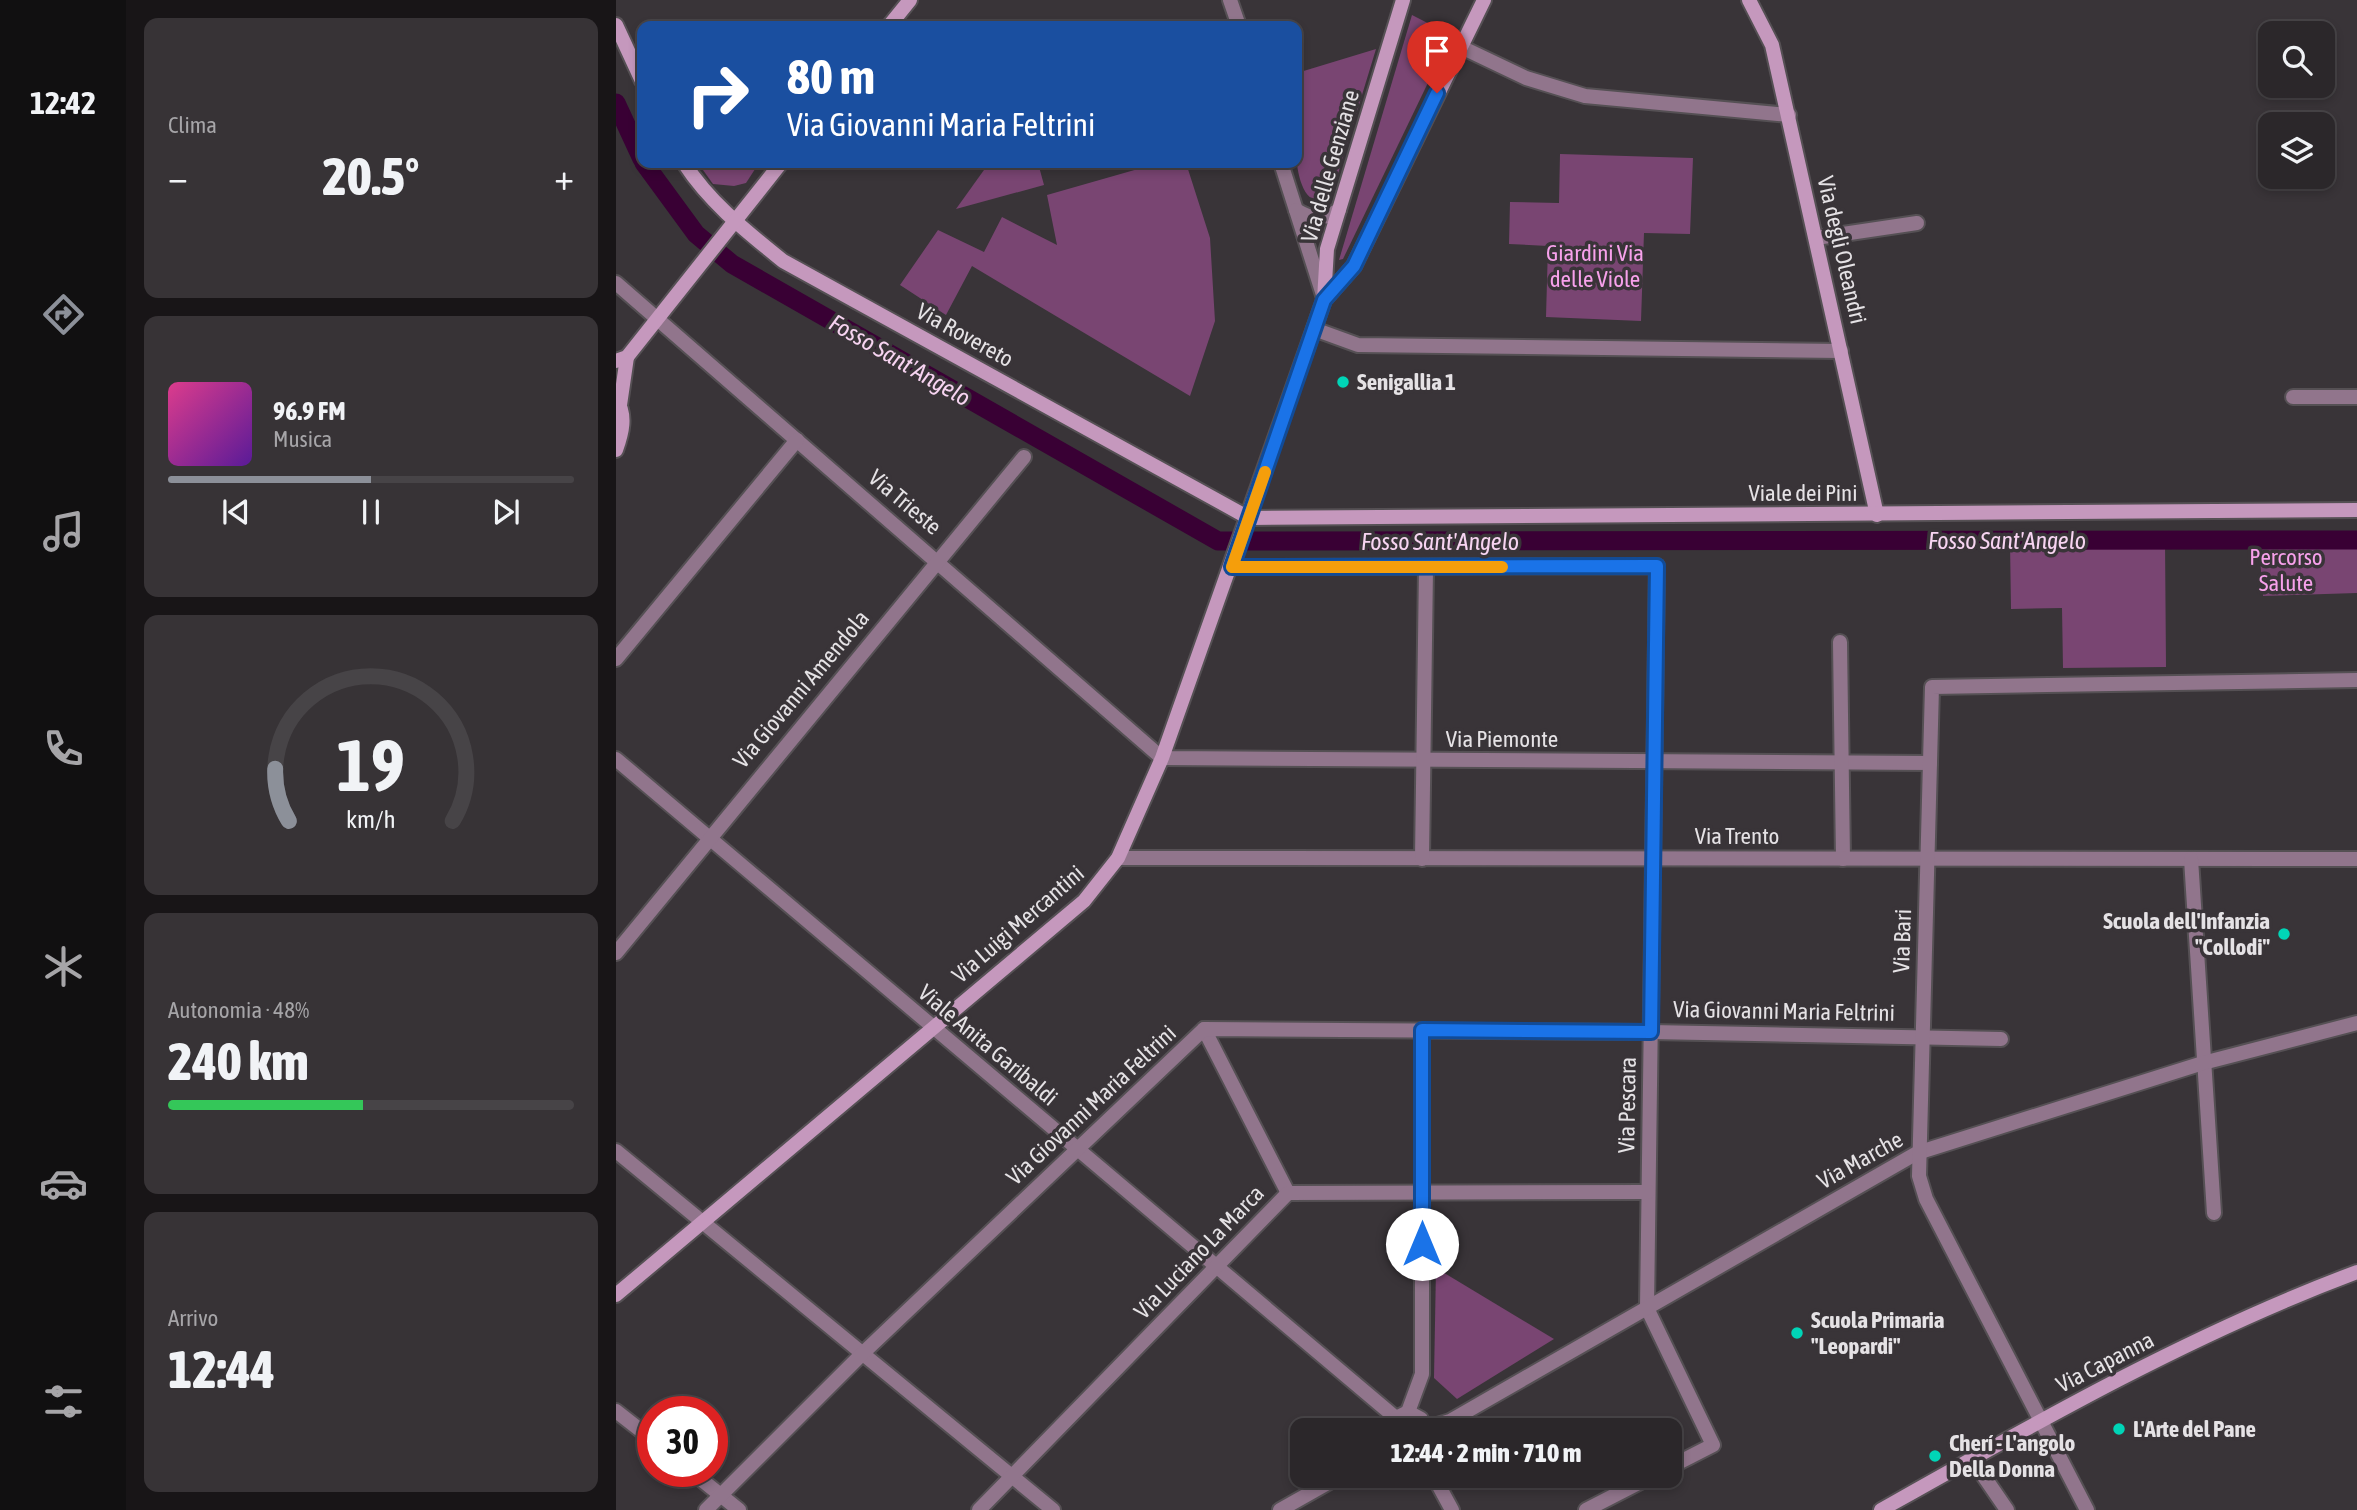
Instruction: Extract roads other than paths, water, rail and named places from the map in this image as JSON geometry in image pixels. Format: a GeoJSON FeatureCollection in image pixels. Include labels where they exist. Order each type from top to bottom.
{"type":"FeatureCollection","features":[{"type":"Feature","properties":{"kind":"street"},"geometry":{"type":"LineString","coordinates":[[894,21],[910,0]]}},
{"type":"Feature","properties":{"kind":"street"},"geometry":{"type":"LineString","coordinates":[[1230,0],[1237,21]]}},
{"type":"Feature","properties":{"kind":"street","name":"Via delle Genziane"},"geometry":{"type":"LineString","coordinates":[[1324,300],[1327,249],[1403,0]]}},
{"type":"Feature","properties":{"kind":"street"},"geometry":{"type":"LineString","coordinates":[[1324,300],[1354,266],[1484,0]]}},
{"type":"Feature","properties":{"kind":"street","name":"Via degli Oleandri"},"geometry":{"type":"LineString","coordinates":[[1749,0],[1772,45],[1877,515]]}},
{"type":"Feature","properties":{"kind":"street"},"geometry":{"type":"LineString","coordinates":[[616,24],[637,70]]}},
{"type":"Feature","properties":{"kind":"street"},"geometry":{"type":"LineString","coordinates":[[1461,47],[1526,78],[1585,96],[1788,115]]}},
{"type":"Feature","properties":{"kind":"street","name":"Via Rovereto"},"geometry":{"type":"LineString","coordinates":[[687,168],[700,187],[734,222],[783,261],[1249,518]]}},
{"type":"Feature","properties":{"kind":"street"},"geometry":{"type":"LineString","coordinates":[[616,450],[623,428],[618,402],[621,359],[777,168]]}},
{"type":"Feature","properties":{"kind":"street"},"geometry":{"type":"LineString","coordinates":[[1283,168],[1324,300]]}},
{"type":"Feature","properties":{"kind":"street"},"geometry":{"type":"LineString","coordinates":[[1296,210],[1311,219],[1325,219],[1339,211]]}},
{"type":"Feature","properties":{"kind":"street"},"geometry":{"type":"LineString","coordinates":[[1816,238],[1917,223]]}},
{"type":"Feature","properties":{"kind":"street","name":"Via Trieste"},"geometry":{"type":"LineString","coordinates":[[616,283],[938,560],[1162,758]]}},
{"type":"Feature","properties":{"kind":"street","name":"Via Luigi Mercantini"},"geometry":{"type":"LineString","coordinates":[[616,1295],[1084,901],[1118,858],[1162,758],[1232,567],[1324,300]]}},
{"type":"Feature","properties":{"kind":"street"},"geometry":{"type":"LineString","coordinates":[[1314,329],[1358,345],[1841,351]]}},
{"type":"Feature","properties":{"kind":"street"},"geometry":{"type":"LineString","coordinates":[[2293,397],[2357,397]]}},
{"type":"Feature","properties":{"kind":"street"},"geometry":{"type":"LineString","coordinates":[[616,659],[797,440]]}},
{"type":"Feature","properties":{"kind":"street","name":"Via Giovanni Amendola"},"geometry":{"type":"LineString","coordinates":[[616,953],[1024,457]]}},
{"type":"Feature","properties":{"kind":"street","name":"Viale dei Pini"},"geometry":{"type":"LineString","coordinates":[[1249,518],[2357,510]]}},
{"type":"Feature","properties":{"kind":"street","name":"Via Pescara"},"geometry":{"type":"LineString","coordinates":[[1426,568],[1657,566],[1647,1308]]}},
{"type":"Feature","properties":{"kind":"street"},"geometry":{"type":"LineString","coordinates":[[1232,567],[1426,568],[1422,859]]}},
{"type":"Feature","properties":{"kind":"street"},"geometry":{"type":"LineString","coordinates":[[1840,642],[1843,859]]}},
{"type":"Feature","properties":{"kind":"street","name":"Via Bari"},"geometry":{"type":"LineString","coordinates":[[2087,1510],[1926,1199],[1919,1176],[1917,1153],[1932,687],[2357,680]]}},
{"type":"Feature","properties":{"kind":"street","name":"Via Piemonte"},"geometry":{"type":"LineString","coordinates":[[1162,758],[1930,763]]}},
{"type":"Feature","properties":{"kind":"street","name":"Viale Anita Garibaldi"},"geometry":{"type":"LineString","coordinates":[[616,759],[1397,1418]]}},
{"type":"Feature","properties":{"kind":"street","name":"Via Trento"},"geometry":{"type":"LineString","coordinates":[[1118,858],[1928,861],[2357,859]]}},
{"type":"Feature","properties":{"kind":"street"},"geometry":{"type":"LineString","coordinates":[[2191,859],[2214,1213]]}},
{"type":"Feature","properties":{"kind":"street","name":"Via Marche"},"geometry":{"type":"LineString","coordinates":[[1455,1418],[1917,1153],[2203,1063],[2357,1023]]}},
{"type":"Feature","properties":{"kind":"street"},"geometry":{"type":"LineString","coordinates":[[1204,1029],[1288,1193]]}},
{"type":"Feature","properties":{"kind":"street","name":"Via Giovanni Maria Feltrini"},"geometry":{"type":"LineString","coordinates":[[706,1510],[862,1354],[1204,1029],[1651,1032],[2001,1039]]}},
{"type":"Feature","properties":{"kind":"street"},"geometry":{"type":"LineString","coordinates":[[1400,1418],[1422,1374],[1422,1030]]}},
{"type":"Feature","properties":{"kind":"street"},"geometry":{"type":"LineString","coordinates":[[616,1151],[1053,1510]]}},
{"type":"Feature","properties":{"kind":"street","name":"Via Luciano La Marca"},"geometry":{"type":"LineString","coordinates":[[979,1510],[1288,1193],[1648,1192]]}},
{"type":"Feature","properties":{"kind":"street","name":"Via Capanna"},"geometry":{"type":"LineString","coordinates":[[1881,1510],[2040,1420],[2218,1332],[2357,1272]]}},
{"type":"Feature","properties":{"kind":"street"},"geometry":{"type":"LineString","coordinates":[[1647,1308],[1713,1445],[1682,1461]]}},
{"type":"Feature","properties":{"kind":"street"},"geometry":{"type":"LineString","coordinates":[[616,1411],[637,1427]]}},
{"type":"Feature","properties":{"kind":"street"},"geometry":{"type":"LineString","coordinates":[[1972,1459],[2007,1510]]}},
{"type":"Feature","properties":{"kind":"street"},"geometry":{"type":"LineString","coordinates":[[711,1487],[739,1510]]}},
{"type":"Feature","properties":{"kind":"street"},"geometry":{"type":"LineString","coordinates":[[1280,1510],[1319,1488]]}},
{"type":"Feature","properties":{"kind":"street"},"geometry":{"type":"LineString","coordinates":[[1440,1488],[1452,1510]]}},
{"type":"Feature","properties":{"kind":"street"},"geometry":{"type":"LineString","coordinates":[[1586,1510],[1629,1488]]}},
{"type":"Feature","properties":{"kind":"waterway","name":"Fosso Sant'Angelo"},"geometry":{"type":"LineString","coordinates":[[616,103],[637,148]]}},
{"type":"Feature","properties":{"kind":"waterway","name":"Fosso Sant'Angelo"},"geometry":{"type":"LineString","coordinates":[[648,168],[696,234],[732,264],[1218,541],[2357,540]]}},
{"type":"Feature","properties":{"kind":"place","name":"Senigallia 1"},"geometry":{"type":"Point","coordinates":[1343,382]}},
{"type":"Feature","properties":{"kind":"place","name":"Scuola dell'Infanzia \"Collodi\""},"geometry":{"type":"Point","coordinates":[2284,934]}},
{"type":"Feature","properties":{"kind":"place","name":"Scuola Primaria \"Leopardi\""},"geometry":{"type":"Point","coordinates":[1797,1333]}},
{"type":"Feature","properties":{"kind":"place","name":"L'Arte del Pane"},"geometry":{"type":"Point","coordinates":[2119,1429]}},
{"type":"Feature","properties":{"kind":"place","name":"Cherí - L'angolo Della Donna"},"geometry":{"type":"Point","coordinates":[1935,1456]}},
{"type":"Feature","properties":{"kind":"park label","name":"Giardini Via delle Viole"},"geometry":{"type":"Point","coordinates":[1595,266]}},
{"type":"Feature","properties":{"kind":"park label","name":"Percorso Salute"},"geometry":{"type":"Point","coordinates":[2286,570]}}]}
